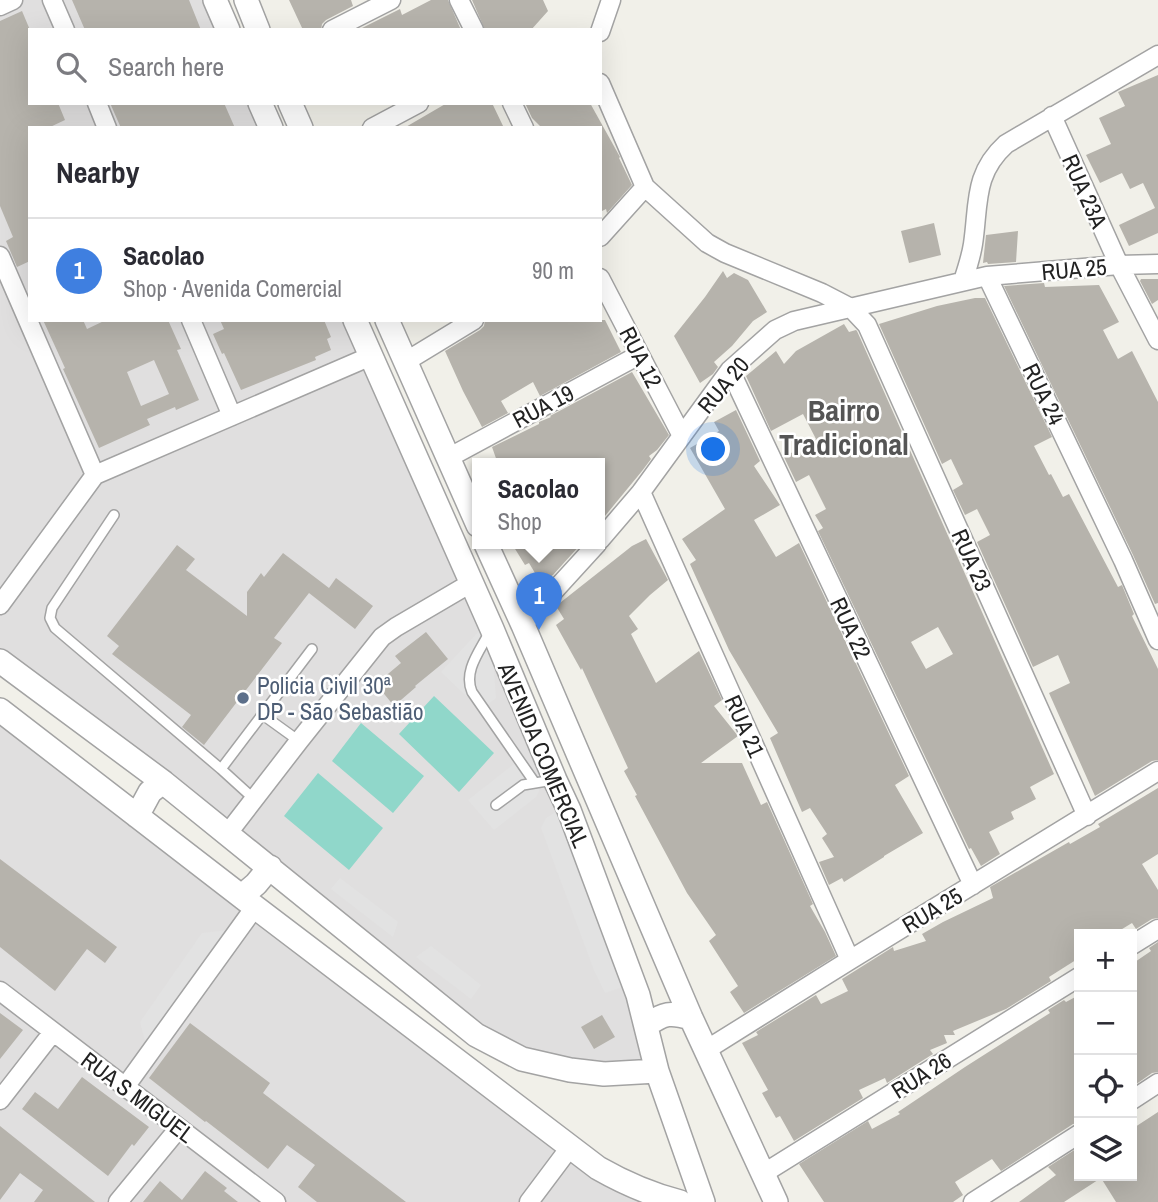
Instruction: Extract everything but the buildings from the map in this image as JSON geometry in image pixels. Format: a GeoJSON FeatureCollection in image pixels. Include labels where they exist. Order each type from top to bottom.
{"type":"FeatureCollection","features":[{"type":"Feature","properties":{"kind":"street"},"geometry":{"type":"LineString","coordinates":[[0,6],[13,0]]}},
{"type":"Feature","properties":{"kind":"street"},"geometry":{"type":"LineString","coordinates":[[52,0],[64,28]]}},
{"type":"Feature","properties":{"kind":"street"},"geometry":{"type":"LineString","coordinates":[[215,0],[226,26],[252,13]]}},
{"type":"Feature","properties":{"kind":"street"},"geometry":{"type":"LineString","coordinates":[[336,28],[391,0]]}},
{"type":"Feature","properties":{"kind":"street"},"geometry":{"type":"LineString","coordinates":[[459,0],[473,28]]}},
{"type":"Feature","properties":{"kind":"street"},"geometry":{"type":"LineString","coordinates":[[601,28],[611,0]]}},
{"type":"Feature","properties":{"kind":"street"},"geometry":{"type":"LineString","coordinates":[[963,281],[971,254],[982,176],[996,153],[1052,116],[1158,55]]}},
{"type":"Feature","properties":{"kind":"street"},"geometry":{"type":"LineString","coordinates":[[602,88],[645,187],[707,243],[725,253],[822,293],[851,308],[987,276]]}},
{"type":"Feature","properties":{"kind":"street"},"geometry":{"type":"LineString","coordinates":[[98,105],[106,126]]}},
{"type":"Feature","properties":{"kind":"street"},"geometry":{"type":"LineString","coordinates":[[261,105],[270,126]]}},
{"type":"Feature","properties":{"kind":"street"},"geometry":{"type":"LineString","coordinates":[[291,105],[299,126]]}},
{"type":"Feature","properties":{"kind":"street"},"geometry":{"type":"LineString","coordinates":[[376,126],[415,105]]}},
{"type":"Feature","properties":{"kind":"street"},"geometry":{"type":"LineString","coordinates":[[513,105],[523,126]]}},
{"type":"Feature","properties":{"kind":"street","name":"RUA 23A"},"geometry":{"type":"LineString","coordinates":[[1052,116],[1119,265]]}},
{"type":"Feature","properties":{"kind":"street"},"geometry":{"type":"LineString","coordinates":[[602,235],[645,187]]}},
{"type":"Feature","properties":{"kind":"street"},"geometry":{"type":"LineString","coordinates":[[0,256],[28,321]]}},
{"type":"Feature","properties":{"kind":"street"},"geometry":{"type":"LineString","coordinates":[[1119,265],[1158,264]]}},
{"type":"Feature","properties":{"kind":"street","name":"RUA 25"},"geometry":{"type":"LineString","coordinates":[[987,276],[1119,265],[1158,340]]}},
{"type":"Feature","properties":{"kind":"street","name":"RUA 24"},"geometry":{"type":"LineString","coordinates":[[987,276],[1123,560],[1158,640]]}},
{"type":"Feature","properties":{"kind":"street","name":"RUA 12"},"geometry":{"type":"LineString","coordinates":[[602,282],[682,436]]}},
{"type":"Feature","properties":{"kind":"street","name":"RUA 20"},"geometry":{"type":"LineString","coordinates":[[605,534],[641,492],[730,370],[775,330],[794,321],[851,308]]}},
{"type":"Feature","properties":{"kind":"street","name":"RUA 23"},"geometry":{"type":"LineString","coordinates":[[851,308],[867,325],[1087,816]]}},
{"type":"Feature","properties":{"kind":"street"},"geometry":{"type":"LineString","coordinates":[[29,322],[95,475]]}},
{"type":"Feature","properties":{"kind":"street"},"geometry":{"type":"LineString","coordinates":[[192,322],[232,416]]}},
{"type":"Feature","properties":{"kind":"street","name":"AVENIDA COMERCIAL"},"geometry":{"type":"LineString","coordinates":[[356,322],[492,629],[545,782],[569,810],[638,995],[657,1071],[703,1202]]}},
{"type":"Feature","properties":{"kind":"street"},"geometry":{"type":"LineString","coordinates":[[388,322],[472,512]]}},
{"type":"Feature","properties":{"kind":"street"},"geometry":{"type":"LineString","coordinates":[[405,362],[471,322]]}},
{"type":"Feature","properties":{"kind":"street","name":"RUA 19"},"geometry":{"type":"LineString","coordinates":[[448,458],[639,355]]}},
{"type":"Feature","properties":{"kind":"street"},"geometry":{"type":"LineString","coordinates":[[0,606],[95,475],[371,356]]}},
{"type":"Feature","properties":{"kind":"street","name":"RUA 22"},"geometry":{"type":"LineString","coordinates":[[730,370],[973,885]]}},
{"type":"Feature","properties":{"kind":"street"},"geometry":{"type":"LineString","coordinates":[[407,437],[420,425],[433,424]]}},
{"type":"Feature","properties":{"kind":"street","name":"RUA 21"},"geometry":{"type":"LineString","coordinates":[[641,492],[850,960]]}},
{"type":"Feature","properties":{"kind":"street"},"geometry":{"type":"LineString","coordinates":[[443,519],[472,516]]}},
{"type":"Feature","properties":{"kind":"street","name":"AVENIDA COMERCIAL"},"geometry":{"type":"LineString","coordinates":[[488,549],[691,1018],[776,1202]]}},
{"type":"Feature","properties":{"kind":"street"},"geometry":{"type":"LineString","coordinates":[[523,625],[592,549]]}},
{"type":"Feature","properties":{"kind":"street"},"geometry":{"type":"LineString","coordinates":[[228,833],[382,637],[471,583]]}},
{"type":"Feature","properties":{"kind":"street"},"geometry":{"type":"LineString","coordinates":[[0,661],[228,833],[476,1035],[522,1059],[570,1070],[604,1074],[657,1071]]}},
{"type":"Feature","properties":{"kind":"street"},"geometry":{"type":"LineString","coordinates":[[0,710],[598,1168],[628,1185],[680,1202]]}},
{"type":"Feature","properties":{"kind":"street","name":"RUA 25"},"geometry":{"type":"LineString","coordinates":[[706,1050],[1158,771]]}},
{"type":"Feature","properties":{"kind":"street"},"geometry":{"type":"LineString","coordinates":[[137,816],[150,792],[163,782]]}},
{"type":"Feature","properties":{"kind":"street"},"geometry":{"type":"LineString","coordinates":[[125,1087],[248,902],[256,884],[270,867]]}},
{"type":"Feature","properties":{"kind":"street"},"geometry":{"type":"LineString","coordinates":[[1137,942],[1158,929]]}},
{"type":"Feature","properties":{"kind":"street","name":"RUA 26"},"geometry":{"type":"LineString","coordinates":[[764,1173],[1074,980]]}},
{"type":"Feature","properties":{"kind":"street","name":"RUA S MIGUEL"},"geometry":{"type":"LineString","coordinates":[[0,991],[276,1202]]}},
{"type":"Feature","properties":{"kind":"street"},"geometry":{"type":"LineString","coordinates":[[647,1025],[660,1015],[675,1014],[691,1018]]}},
{"type":"Feature","properties":{"kind":"street"},"geometry":{"type":"LineString","coordinates":[[0,1100],[53,1032]]}},
{"type":"Feature","properties":{"kind":"street"},"geometry":{"type":"LineString","coordinates":[[1137,1097],[1158,1083]]}},
{"type":"Feature","properties":{"kind":"street"},"geometry":{"type":"LineString","coordinates":[[118,1202],[179,1128]]}},
{"type":"Feature","properties":{"kind":"street"},"geometry":{"type":"LineString","coordinates":[[972,1202],[1074,1137]]}},
{"type":"Feature","properties":{"kind":"street"},"geometry":{"type":"LineString","coordinates":[[529,1202],[571,1146]]}},
{"type":"Feature","properties":{"kind":"lane"},"geometry":{"type":"LineString","coordinates":[[114,515],[52,608],[50,618],[55,628],[254,799]]}},
{"type":"Feature","properties":{"kind":"lane"},"geometry":{"type":"LineString","coordinates":[[492,629],[471,669],[469,684],[472,692],[545,782]]}},
{"type":"Feature","properties":{"kind":"lane"},"geometry":{"type":"LineString","coordinates":[[221,769],[312,649]]}},
{"type":"Feature","properties":{"kind":"lane"},"geometry":{"type":"LineString","coordinates":[[263,715],[299,741]]}},
{"type":"Feature","properties":{"kind":"lane"},"geometry":{"type":"LineString","coordinates":[[496,804],[523,785],[545,782]]}},
{"type":"Feature","properties":{"kind":"shaded area"},"geometry":{"type":"Polygon","coordinates":[[[0,0],[215,0],[227,28],[28,28],[28,105],[261,105],[270,126],[28,126],[28,322],[356,322],[492,629],[657,1071],[522,1059],[0,661],[0,0]]]}},
{"type":"Feature","properties":{"kind":"shaded area"},"geometry":{"type":"Polygon","coordinates":[[[479,631],[492,643],[496,698],[481,710],[441,672],[479,631]]]}},
{"type":"Feature","properties":{"kind":"shaded area"},"geometry":{"type":"Polygon","coordinates":[[[434,696],[494,753],[459,792],[399,734],[434,696]]]}},
{"type":"Feature","properties":{"kind":"shaded area"},"geometry":{"type":"Polygon","coordinates":[[[0,710],[571,1146],[680,1202],[0,1202],[0,710]]]}},
{"type":"Feature","properties":{"kind":"shaded area"},"geometry":{"type":"Polygon","coordinates":[[[361,723],[424,776],[393,813],[332,761],[361,723]]]}},
{"type":"Feature","properties":{"kind":"shaded area"},"geometry":{"type":"Polygon","coordinates":[[[518,761],[538,777],[539,791],[536,797],[494,830],[468,800],[518,761]]]}},
{"type":"Feature","properties":{"kind":"shaded area"},"geometry":{"type":"Polygon","coordinates":[[[318,773],[383,828],[349,870],[284,816],[318,773]]]}},
{"type":"Feature","properties":{"kind":"shaded area"},"geometry":{"type":"Polygon","coordinates":[[[559,810],[629,985],[605,993],[541,828],[546,818],[559,810]]]}},
{"type":"Feature","properties":{"kind":"shaded area"},"geometry":{"type":"Polygon","coordinates":[[[340,878],[398,922],[393,937],[331,889],[340,878]]]}},
{"type":"Feature","properties":{"kind":"shaded area"},"geometry":{"type":"Polygon","coordinates":[[[228,930],[146,1045],[140,1022],[202,933],[228,930]]]}},
{"type":"Feature","properties":{"kind":"shaded area"},"geometry":{"type":"Polygon","coordinates":[[[431,946],[481,985],[471,999],[416,957],[431,946]]]}},
{"type":"Feature","properties":{"kind":"place","name":"Sacolao"},"geometry":{"type":"Point","coordinates":[539,630]}},
{"type":"Feature","properties":{"kind":"place","name":"Policia Civil 30ª DP - São Sebastião"},"geometry":{"type":"Point","coordinates":[243,698]}},
{"type":"Feature","properties":{"kind":"district","name":"Bairro Tradicional"},"geometry":{"type":"Point","coordinates":[844,427]}}]}
